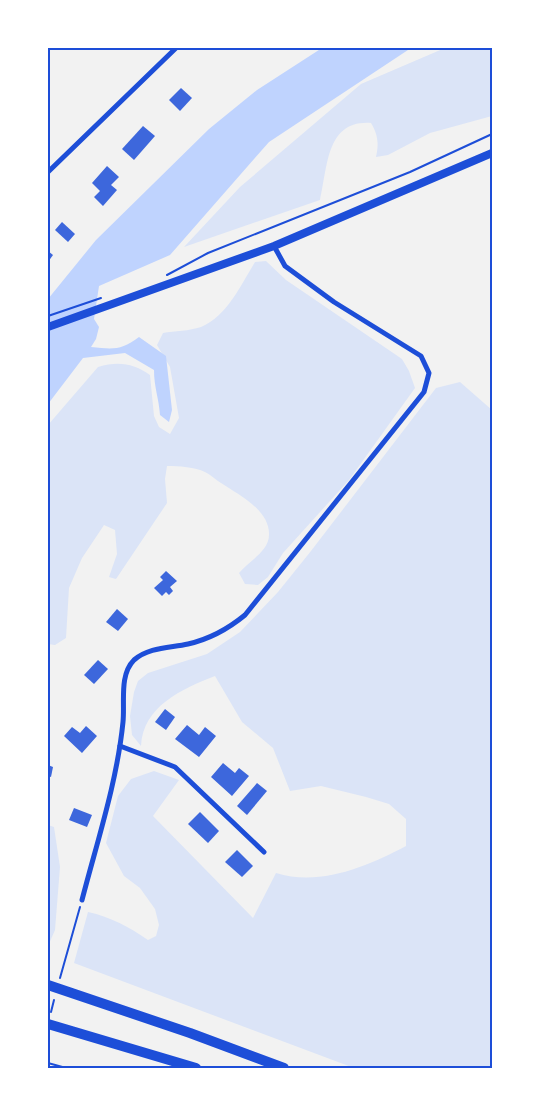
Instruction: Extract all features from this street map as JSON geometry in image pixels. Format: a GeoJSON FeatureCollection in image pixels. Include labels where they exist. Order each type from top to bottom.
{"type":"FeatureCollection","features":[{"type":"Feature","properties":{"kind":"highway"},"geometry":{"type":"LineString","coordinates":[[48,985],[190,1033],[284,1068]]}},
{"type":"Feature","properties":{"kind":"highway"},"geometry":{"type":"LineString","coordinates":[[48,1024],[196,1068]]}},
{"type":"Feature","properties":{"kind":"main road"},"geometry":{"type":"LineString","coordinates":[[48,327],[274,246],[492,153]]}},
{"type":"Feature","properties":{"kind":"street"},"geometry":{"type":"LineString","coordinates":[[48,172],[176,48]]}},
{"type":"Feature","properties":{"kind":"street"},"geometry":{"type":"LineString","coordinates":[[82,900],[120,746],[127,669],[136,659],[151,650],[189,644],[214,636],[232,626],[245,615],[424,392],[429,373],[421,356],[334,302],[285,266],[274,246]]}},
{"type":"Feature","properties":{"kind":"street"},"geometry":{"type":"LineString","coordinates":[[120,746],[175,767],[264,852]]}},
{"type":"Feature","properties":{"kind":"path"},"geometry":{"type":"LineString","coordinates":[[164,276],[208,253],[410,172],[492,134]]}},
{"type":"Feature","properties":{"kind":"path"},"geometry":{"type":"LineString","coordinates":[[60,978],[82,900]]}},
{"type":"Feature","properties":{"kind":"path"},"geometry":{"type":"LineString","coordinates":[[51,1012],[54,1000]]}},
{"type":"Feature","properties":{"kind":"path"},"geometry":{"type":"LineString","coordinates":[[48,1063],[66,1068]]}},
{"type":"Feature","properties":{"kind":"shaded area"},"geometry":{"type":"Polygon","coordinates":[[[445,48],[492,48],[492,116],[430,133],[388,155],[376,157],[377,139],[371,123],[356,124],[345,129],[337,137],[328,160],[320,200],[184,247],[240,187],[361,84],[445,48]]]}},
{"type":"Feature","properties":{"kind":"shaded area"},"geometry":{"type":"Polygon","coordinates":[[[266,261],[286,280],[402,359],[415,388],[349,480],[283,553],[268,577],[258,585],[245,584],[239,573],[262,551],[268,541],[268,526],[259,511],[244,498],[201,470],[167,466],[165,479],[167,503],[116,579],[109,577],[117,554],[115,530],[104,525],[82,558],[69,588],[66,638],[55,645],[48,644],[48,425],[98,367],[125,364],[138,368],[150,375],[154,416],[159,427],[170,434],[179,418],[170,367],[157,345],[163,333],[201,327],[210,322],[226,308],[255,262],[266,261]]]}},
{"type":"Feature","properties":{"kind":"shaded area"},"geometry":{"type":"Polygon","coordinates":[[[460,382],[492,410],[492,1068],[354,1068],[74,963],[88,912],[120,923],[148,940],[156,936],[159,925],[155,909],[140,888],[124,876],[106,843],[118,796],[131,779],[154,771],[179,780],[153,816],[253,918],[276,873],[293,877],[310,878],[326,876],[376,861],[406,846],[406,819],[389,804],[321,786],[290,791],[273,748],[242,722],[215,676],[178,693],[166,701],[149,720],[143,732],[141,746],[132,735],[130,716],[138,681],[148,673],[207,654],[240,632],[278,592],[311,551],[436,388],[460,382]]]}},
{"type":"Feature","properties":{"kind":"shaded area"},"geometry":{"type":"Polygon","coordinates":[[[48,825],[54,827],[60,867],[55,930],[48,946],[48,825]]]}},
{"type":"Feature","properties":{"kind":"water"},"geometry":{"type":"Polygon","coordinates":[[[322,48],[411,48],[269,142],[170,255],[99,286],[94,319],[99,327],[96,339],[91,347],[121,347],[139,337],[166,356],[172,410],[169,422],[160,415],[154,370],[125,353],[83,358],[48,404],[48,299],[96,240],[209,129],[257,90],[322,48]]]}},
{"type":"Feature","properties":{"kind":"building"},"geometry":{"type":"Polygon","coordinates":[[[181,88],[192,98],[180,111],[169,100],[181,88]]]}},
{"type":"Feature","properties":{"kind":"building"},"geometry":{"type":"Polygon","coordinates":[[[143,126],[155,136],[134,160],[122,149],[143,126]]]}},
{"type":"Feature","properties":{"kind":"building"},"geometry":{"type":"Polygon","coordinates":[[[107,166],[119,177],[111,185],[117,190],[103,206],[94,197],[100,191],[92,183],[107,166]]]}},
{"type":"Feature","properties":{"kind":"building"},"geometry":{"type":"Polygon","coordinates":[[[62,222],[75,234],[68,242],[55,230],[62,222]]]}},
{"type":"Feature","properties":{"kind":"building"},"geometry":{"type":"Polygon","coordinates":[[[48,251],[53,255],[48,262],[48,251]]]}},
{"type":"Feature","properties":{"kind":"building"},"geometry":{"type":"Polygon","coordinates":[[[166,571],[177,581],[170,587],[173,591],[169,595],[166,592],[162,596],[154,588],[163,580],[160,577],[166,571]]]}},
{"type":"Feature","properties":{"kind":"building"},"geometry":{"type":"Polygon","coordinates":[[[117,609],[128,619],[118,631],[106,622],[117,609]]]}},
{"type":"Feature","properties":{"kind":"building"},"geometry":{"type":"Polygon","coordinates":[[[98,660],[108,669],[94,684],[84,675],[98,660]]]}},
{"type":"Feature","properties":{"kind":"building"},"geometry":{"type":"Polygon","coordinates":[[[165,709],[175,717],[166,730],[155,722],[165,709]]]}},
{"type":"Feature","properties":{"kind":"building"},"geometry":{"type":"Polygon","coordinates":[[[187,725],[199,735],[205,727],[216,736],[199,757],[175,739],[187,725]]]}},
{"type":"Feature","properties":{"kind":"building"},"geometry":{"type":"Polygon","coordinates":[[[86,726],[97,736],[82,753],[64,736],[72,727],[80,733],[86,726]]]}},
{"type":"Feature","properties":{"kind":"building"},"geometry":{"type":"Polygon","coordinates":[[[223,763],[235,773],[239,768],[249,776],[232,796],[211,777],[223,763]]]}},
{"type":"Feature","properties":{"kind":"building"},"geometry":{"type":"Polygon","coordinates":[[[48,765],[53,767],[51,777],[48,776],[48,765]]]}},
{"type":"Feature","properties":{"kind":"building"},"geometry":{"type":"Polygon","coordinates":[[[257,783],[267,791],[247,815],[237,806],[257,783]]]}},
{"type":"Feature","properties":{"kind":"building"},"geometry":{"type":"Polygon","coordinates":[[[74,808],[92,815],[87,827],[69,820],[74,808]]]}},
{"type":"Feature","properties":{"kind":"building"},"geometry":{"type":"Polygon","coordinates":[[[200,812],[219,831],[208,843],[188,824],[200,812]]]}},
{"type":"Feature","properties":{"kind":"building"},"geometry":{"type":"Polygon","coordinates":[[[237,850],[253,866],[242,877],[225,862],[237,850]]]}}]}
